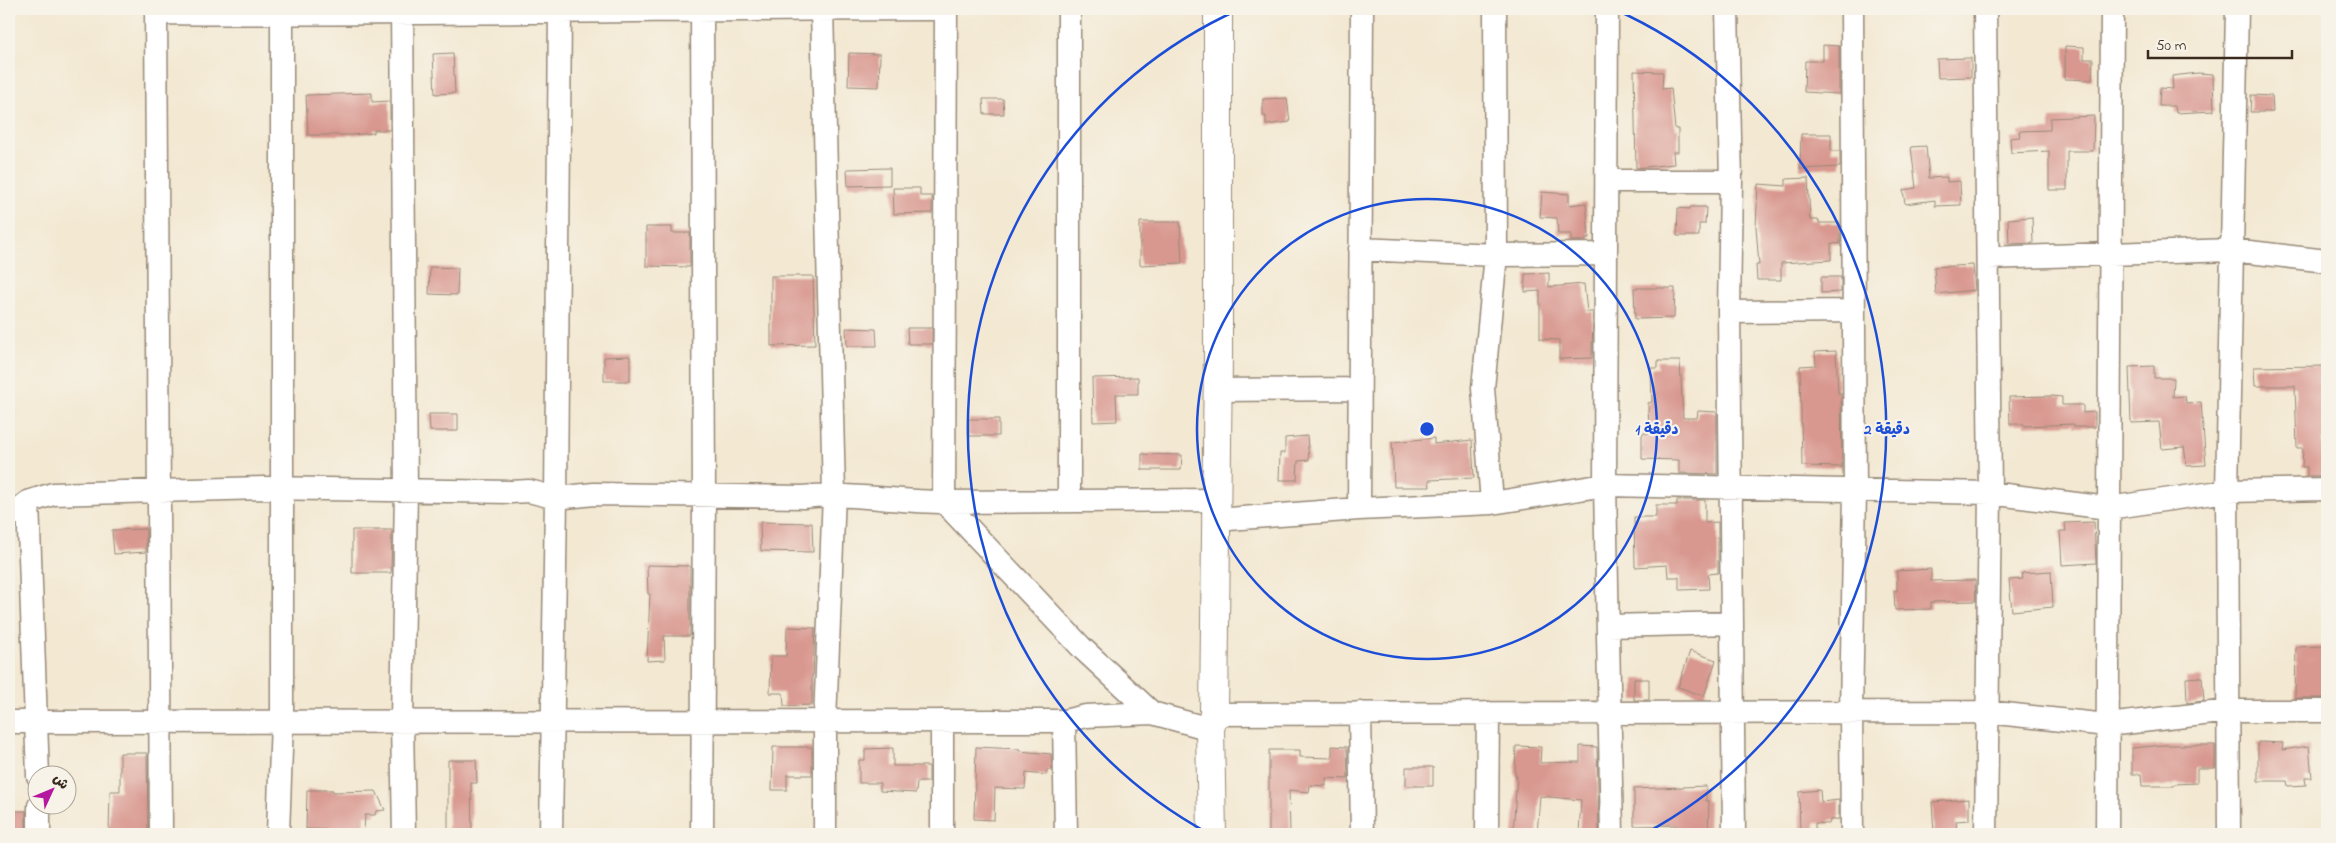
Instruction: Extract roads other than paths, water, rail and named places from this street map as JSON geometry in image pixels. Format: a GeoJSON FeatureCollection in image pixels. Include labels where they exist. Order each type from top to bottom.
{"type":"FeatureCollection","features":[{"type":"Feature","properties":{"kind":"street"},"geometry":{"type":"LineString","coordinates":[[702,9],[704,496],[702,834]]}},
{"type":"Feature","properties":{"kind":"street"},"geometry":{"type":"LineString","coordinates":[[822,9],[834,494],[825,721],[825,834]]}},
{"type":"Feature","properties":{"kind":"street"},"geometry":{"type":"LineString","coordinates":[[161,834],[156,11],[933,9]]}},
{"type":"Feature","properties":{"kind":"street"},"geometry":{"type":"LineString","coordinates":[[946,9],[944,502],[1083,649],[1152,712]]}},
{"type":"Feature","properties":{"kind":"street"},"geometry":{"type":"LineString","coordinates":[[1069,9],[1069,501]]}},
{"type":"Feature","properties":{"kind":"street"},"geometry":{"type":"LineString","coordinates":[[1212,834],[1212,721],[1218,390],[1218,9]]}},
{"type":"Feature","properties":{"kind":"street"},"geometry":{"type":"LineString","coordinates":[[1358,509],[1362,9]]}},
{"type":"Feature","properties":{"kind":"street"},"geometry":{"type":"LineString","coordinates":[[1492,503],[1483,388],[1496,255],[1495,9]]}},
{"type":"Feature","properties":{"kind":"street"},"geometry":{"type":"LineString","coordinates":[[1608,9],[1605,485],[1612,834]]}},
{"type":"Feature","properties":{"kind":"street"},"geometry":{"type":"LineString","coordinates":[[1727,9],[1731,181],[1729,312],[1734,834]]}},
{"type":"Feature","properties":{"kind":"street"},"geometry":{"type":"LineString","coordinates":[[1852,9],[1855,491],[1851,712],[1852,834]]}},
{"type":"Feature","properties":{"kind":"street"},"geometry":{"type":"LineString","coordinates":[[1985,9],[1990,493],[1986,834]]}},
{"type":"Feature","properties":{"kind":"street"},"geometry":{"type":"LineString","coordinates":[[2107,834],[2112,9]]}},
{"type":"Feature","properties":{"kind":"street"},"geometry":{"type":"LineString","coordinates":[[2229,834],[2227,491],[2238,9]]}},
{"type":"Feature","properties":{"kind":"street"},"geometry":{"type":"LineString","coordinates":[[551,834],[560,10]]}},
{"type":"Feature","properties":{"kind":"street"},"geometry":{"type":"LineString","coordinates":[[402,11],[406,491],[402,722],[404,834]]}},
{"type":"Feature","properties":{"kind":"street"},"geometry":{"type":"LineString","coordinates":[[278,834],[282,721],[282,12]]}},
{"type":"Feature","properties":{"kind":"street"},"geometry":{"type":"LineString","coordinates":[[1607,181],[1731,181]]}},
{"type":"Feature","properties":{"kind":"street"},"geometry":{"type":"LineString","coordinates":[[1360,249],[1496,255],[1606,254]]}},
{"type":"Feature","properties":{"kind":"street"},"geometry":{"type":"LineString","coordinates":[[1988,258],[2232,250],[2327,261]]}},
{"type":"Feature","properties":{"kind":"street"},"geometry":{"type":"LineString","coordinates":[[1729,312],[1854,311]]}},
{"type":"Feature","properties":{"kind":"street"},"geometry":{"type":"LineString","coordinates":[[1218,390],[1359,389]]}},
{"type":"Feature","properties":{"kind":"street"},"geometry":{"type":"LineString","coordinates":[[9,516],[28,502],[53,494],[282,488],[511,492],[529,490],[556,498],[594,494],[803,497],[834,494],[919,502],[1069,501],[1216,510],[1358,509],[1492,503],[1605,485],[1990,493],[2108,508],[2227,491],[2327,489]]}},
{"type":"Feature","properties":{"kind":"street"},"geometry":{"type":"LineString","coordinates":[[28,502],[38,722],[38,766]]}},
{"type":"Feature","properties":{"kind":"street"},"geometry":{"type":"LineString","coordinates":[[1609,626],[1732,623]]}},
{"type":"Feature","properties":{"kind":"street"},"geometry":{"type":"LineString","coordinates":[[9,722],[1064,721],[1086,716],[1152,712],[1212,721],[1360,713],[1987,712],[2107,725],[2229,711],[2327,710]]}},
{"type":"Feature","properties":{"kind":"street"},"geometry":{"type":"LineString","coordinates":[[1360,713],[1362,834]]}},
{"type":"Feature","properties":{"kind":"street"},"geometry":{"type":"LineString","coordinates":[[1487,834],[1488,713]]}},
{"type":"Feature","properties":{"kind":"street"},"geometry":{"type":"LineString","coordinates":[[942,721],[942,834]]}},
{"type":"Feature","properties":{"kind":"street"},"geometry":{"type":"LineString","coordinates":[[1064,721],[1066,834]]}},
{"type":"Feature","properties":{"kind":"street"},"geometry":{"type":"LineString","coordinates":[[38,816],[39,834]]}}]}
